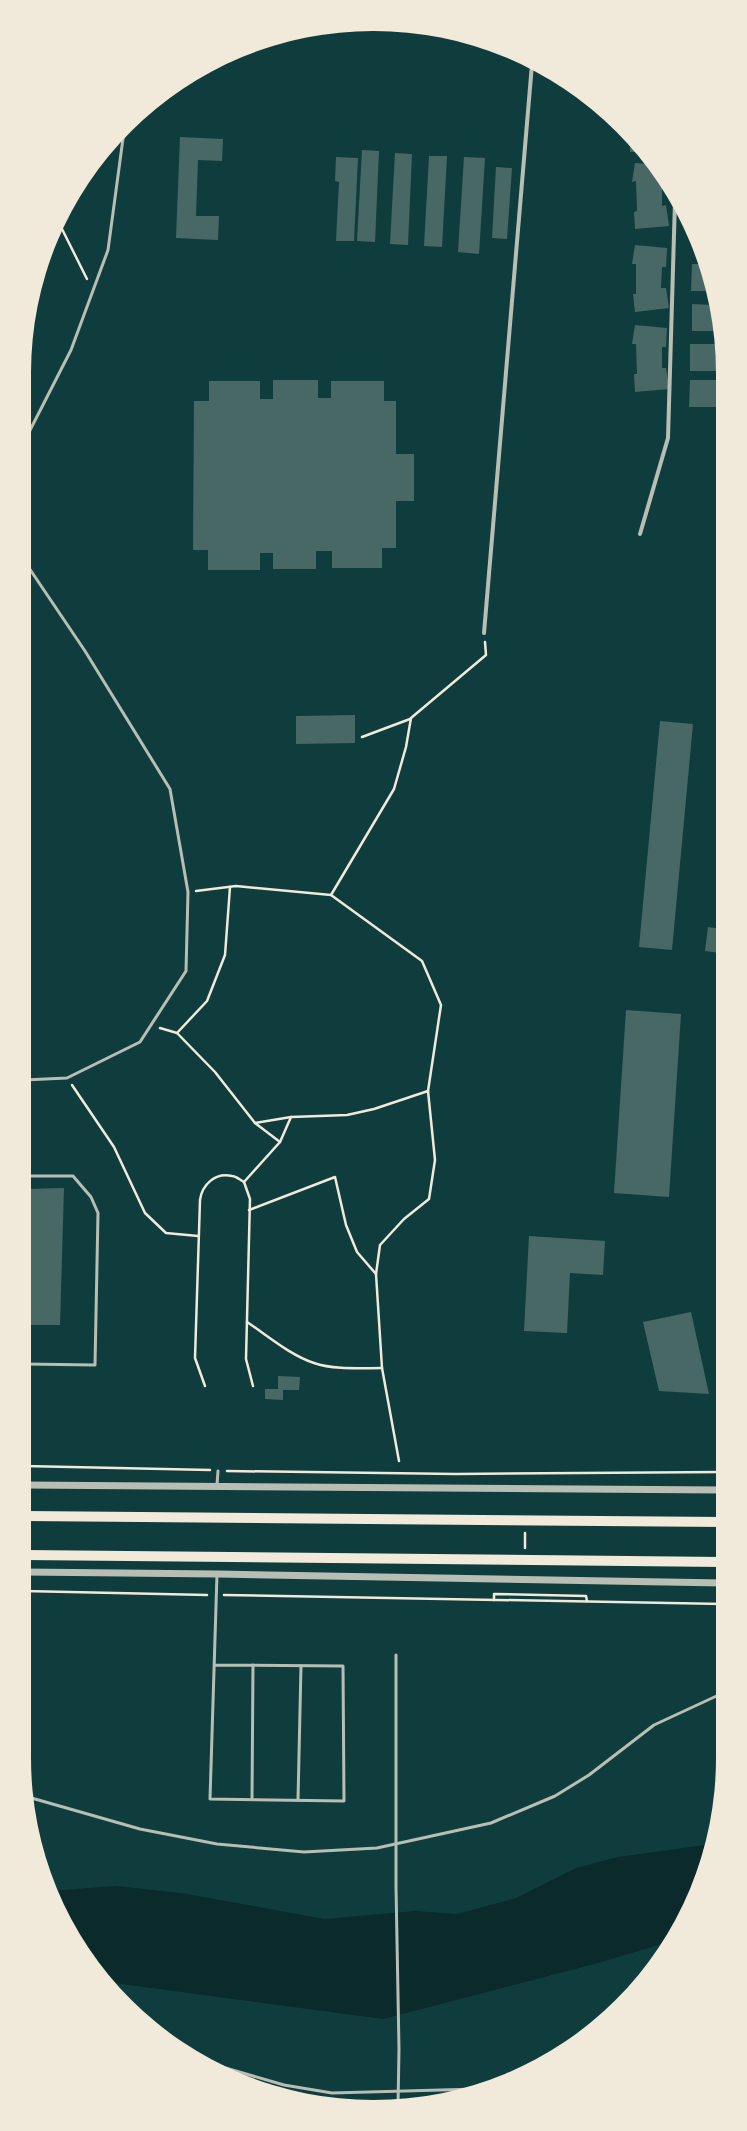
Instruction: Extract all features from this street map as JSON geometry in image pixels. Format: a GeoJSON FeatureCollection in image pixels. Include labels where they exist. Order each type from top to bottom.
{"type":"FeatureCollection","features":[{"type":"Feature","properties":{"kind":"main road"},"geometry":{"type":"LineString","coordinates":[[31,1516],[716,1522]]}},
{"type":"Feature","properties":{"kind":"main road"},"geometry":{"type":"LineString","coordinates":[[31,1555],[716,1562]]}},
{"type":"Feature","properties":{"kind":"street"},"geometry":{"type":"LineString","coordinates":[[484,633],[532,70]]}},
{"type":"Feature","properties":{"kind":"street"},"geometry":{"type":"LineString","coordinates":[[640,534],[668,438],[675,211]]}},
{"type":"Feature","properties":{"kind":"street"},"geometry":{"type":"LineString","coordinates":[[31,1485],[716,1490]]}},
{"type":"Feature","properties":{"kind":"street"},"geometry":{"type":"LineString","coordinates":[[31,1572],[716,1583]]}},
{"type":"Feature","properties":{"kind":"lane"},"geometry":{"type":"LineString","coordinates":[[31,428],[71,350],[108,250],[123,140]]}},
{"type":"Feature","properties":{"kind":"lane"},"geometry":{"type":"LineString","coordinates":[[31,571],[85,651],[170,789],[188,892],[186,971],[140,1042],[67,1078],[31,1080]]}},
{"type":"Feature","properties":{"kind":"lane"},"geometry":{"type":"LineString","coordinates":[[31,1176],[73,1176],[91,1197],[98,1213],[94,1365],[31,1364]]}},
{"type":"Feature","properties":{"kind":"lane"},"geometry":{"type":"LineString","coordinates":[[216,1487],[218,1471]]}},
{"type":"Feature","properties":{"kind":"lane"},"geometry":{"type":"LineString","coordinates":[[214,1665],[342,1666],[344,1800],[210,1799],[216,1595],[217,1574]]}},
{"type":"Feature","properties":{"kind":"lane"},"geometry":{"type":"LineString","coordinates":[[396,1655],[396,1886],[399,2049],[398,2099]]}},
{"type":"Feature","properties":{"kind":"lane"},"geometry":{"type":"LineString","coordinates":[[252,1799],[253,1665]]}},
{"type":"Feature","properties":{"kind":"lane"},"geometry":{"type":"LineString","coordinates":[[298,1800],[301,1666]]}},
{"type":"Feature","properties":{"kind":"lane"},"geometry":{"type":"LineString","coordinates":[[34,1799],[140,1829],[217,1844],[304,1852],[377,1848],[490,1823],[555,1796],[589,1775],[654,1725],[716,1696]]}},
{"type":"Feature","properties":{"kind":"lane"},"geometry":{"type":"LineString","coordinates":[[232,2070],[291,2086],[332,2093],[454,2090]]}},
{"type":"Feature","properties":{"kind":"path"},"geometry":{"type":"LineString","coordinates":[[62,230],[93,291]]}},
{"type":"Feature","properties":{"kind":"path"},"geometry":{"type":"LineString","coordinates":[[362,737],[410,718],[486,655],[484,633]]}},
{"type":"Feature","properties":{"kind":"path"},"geometry":{"type":"LineString","coordinates":[[331,895],[394,789],[406,747],[410,718]]}},
{"type":"Feature","properties":{"kind":"path"},"geometry":{"type":"LineString","coordinates":[[177,1033],[207,1001],[225,955],[230,887]]}},
{"type":"Feature","properties":{"kind":"path"},"geometry":{"type":"LineString","coordinates":[[188,892],[230,887],[331,895],[422,961],[441,1005],[428,1091],[435,1160],[429,1200],[404,1219],[380,1245],[376,1274],[382,1368],[399,1461]]}},
{"type":"Feature","properties":{"kind":"path"},"geometry":{"type":"LineString","coordinates":[[152,1025],[177,1033],[214,1072],[255,1123],[280,1142]]}},
{"type":"Feature","properties":{"kind":"path"},"geometry":{"type":"LineString","coordinates":[[67,1078],[114,1147],[145,1213],[166,1233],[198,1236]]}},
{"type":"Feature","properties":{"kind":"path"},"geometry":{"type":"LineString","coordinates":[[255,1123],[291,1117],[347,1115],[374,1109],[428,1091]]}},
{"type":"Feature","properties":{"kind":"path"},"geometry":{"type":"LineString","coordinates":[[244,1182],[280,1142],[291,1117]]}},
{"type":"Feature","properties":{"kind":"path"},"geometry":{"type":"LineString","coordinates":[[204,1386],[195,1358],[198,1236],[202,1189],[208,1182],[218,1177],[232,1176],[244,1182],[250,1200],[246,1359],[253,1386]]}},
{"type":"Feature","properties":{"kind":"path"},"geometry":{"type":"LineString","coordinates":[[250,1210],[335,1177],[346,1225],[357,1252],[376,1274]]}},
{"type":"Feature","properties":{"kind":"path"},"geometry":{"type":"LineString","coordinates":[[247,1322],[288,1349],[314,1363],[349,1368],[382,1368]]}},
{"type":"Feature","properties":{"kind":"path"},"geometry":{"type":"LineString","coordinates":[[31,1466],[218,1471],[456,1474],[597,1475],[716,1472]]}},
{"type":"Feature","properties":{"kind":"path"},"geometry":{"type":"LineString","coordinates":[[525,1532],[525,1556]]}},
{"type":"Feature","properties":{"kind":"path"},"geometry":{"type":"LineString","coordinates":[[525,1587],[525,1594]]}},
{"type":"Feature","properties":{"kind":"path"},"geometry":{"type":"LineString","coordinates":[[31,1590],[716,1604]]}},
{"type":"Feature","properties":{"kind":"path"},"geometry":{"type":"LineString","coordinates":[[494,1600],[494,1594],[525,1594],[586,1596],[587,1601]]}},
{"type":"Feature","properties":{"kind":"water"},"geometry":{"type":"Polygon","coordinates":[[[704,1845],[690,1889],[681,1909],[660,1944],[598,1963],[383,2019],[116,1983],[102,1966],[77,1929],[58,1890],[116,1886],[181,1893],[325,1919],[415,1911],[457,1914],[516,1898],[576,1868],[618,1857],[704,1845]]]}},
{"type":"Feature","properties":{"kind":"building"},"geometry":{"type":"Polygon","coordinates":[[[180,137],[223,139],[222,161],[198,160],[196,216],[219,216],[218,240],[176,238],[180,137]]]}},
{"type":"Feature","properties":{"kind":"building"},"geometry":{"type":"Polygon","coordinates":[[[630,147],[634,152],[630,152],[630,147]]]}},
{"type":"Feature","properties":{"kind":"building"},"geometry":{"type":"Polygon","coordinates":[[[362,150],[379,151],[375,242],[357,241],[362,150]]]}},
{"type":"Feature","properties":{"kind":"building"},"geometry":{"type":"Polygon","coordinates":[[[395,153],[412,154],[408,245],[390,244],[395,153]]]}},
{"type":"Feature","properties":{"kind":"building"},"geometry":{"type":"Polygon","coordinates":[[[429,156],[447,156],[442,247],[424,246],[429,156]]]}},
{"type":"Feature","properties":{"kind":"building"},"geometry":{"type":"Polygon","coordinates":[[[336,157],[358,158],[354,241],[336,241],[339,182],[335,181],[336,157]]]}},
{"type":"Feature","properties":{"kind":"building"},"geometry":{"type":"Polygon","coordinates":[[[464,157],[485,158],[479,254],[458,252],[464,157]]]}},
{"type":"Feature","properties":{"kind":"building"},"geometry":{"type":"Polygon","coordinates":[[[635,163],[644,164],[662,189],[662,206],[666,205],[669,226],[635,229],[634,212],[637,211],[636,181],[632,182],[635,163]]]}},
{"type":"Feature","properties":{"kind":"building"},"geometry":{"type":"Polygon","coordinates":[[[496,167],[512,168],[507,239],[492,238],[496,167]]]}},
{"type":"Feature","properties":{"kind":"building"},"geometry":{"type":"Polygon","coordinates":[[[635,245],[667,248],[666,267],[662,267],[661,288],[666,288],[669,308],[635,312],[633,294],[636,294],[636,264],[632,264],[635,245]]]}},
{"type":"Feature","properties":{"kind":"building"},"geometry":{"type":"Polygon","coordinates":[[[692,264],[698,264],[705,291],[691,291],[692,264]]]}},
{"type":"Feature","properties":{"kind":"building"},"geometry":{"type":"Polygon","coordinates":[[[692,304],[708,305],[713,331],[692,331],[692,304]]]}},
{"type":"Feature","properties":{"kind":"building"},"geometry":{"type":"Polygon","coordinates":[[[635,325],[667,328],[666,347],[662,347],[662,368],[666,368],[669,389],[635,392],[634,374],[637,374],[636,344],[632,344],[635,325]]]}},
{"type":"Feature","properties":{"kind":"building"},"geometry":{"type":"Polygon","coordinates":[[[690,344],[714,344],[716,371],[690,371],[690,344]]]}},
{"type":"Feature","properties":{"kind":"building"},"geometry":{"type":"Polygon","coordinates":[[[273,380],[318,380],[318,398],[331,398],[331,381],[384,381],[384,401],[396,401],[396,454],[414,454],[414,501],[396,501],[396,548],[382,548],[382,568],[332,568],[332,551],[316,551],[316,569],[273,569],[273,553],[260,553],[260,570],[208,570],[208,550],[193,550],[194,401],[209,401],[209,381],[260,381],[260,399],[273,399],[273,380]]]}},
{"type":"Feature","properties":{"kind":"building"},"geometry":{"type":"Polygon","coordinates":[[[690,380],[716,380],[716,407],[689,407],[690,380]]]}},
{"type":"Feature","properties":{"kind":"building"},"geometry":{"type":"Polygon","coordinates":[[[355,715],[355,743],[296,744],[296,716],[355,715]]]}},
{"type":"Feature","properties":{"kind":"building"},"geometry":{"type":"Polygon","coordinates":[[[660,721],[693,724],[672,950],[639,947],[660,721]]]}},
{"type":"Feature","properties":{"kind":"building"},"geometry":{"type":"Polygon","coordinates":[[[708,927],[716,928],[716,952],[705,951],[708,927]]]}},
{"type":"Feature","properties":{"kind":"building"},"geometry":{"type":"Polygon","coordinates":[[[626,1010],[681,1014],[669,1197],[614,1193],[626,1010]]]}},
{"type":"Feature","properties":{"kind":"building"},"geometry":{"type":"Polygon","coordinates":[[[64,1188],[60,1325],[31,1325],[31,1189],[64,1188]]]}},
{"type":"Feature","properties":{"kind":"building"},"geometry":{"type":"Polygon","coordinates":[[[529,1236],[605,1241],[603,1275],[570,1273],[567,1333],[524,1331],[529,1236]]]}},
{"type":"Feature","properties":{"kind":"building"},"geometry":{"type":"Polygon","coordinates":[[[691,1312],[709,1394],[659,1391],[643,1322],[691,1312]]]}},
{"type":"Feature","properties":{"kind":"building"},"geometry":{"type":"Polygon","coordinates":[[[278,1376],[300,1377],[299,1390],[283,1390],[283,1400],[265,1399],[265,1389],[278,1389],[278,1376]]]}}]}
